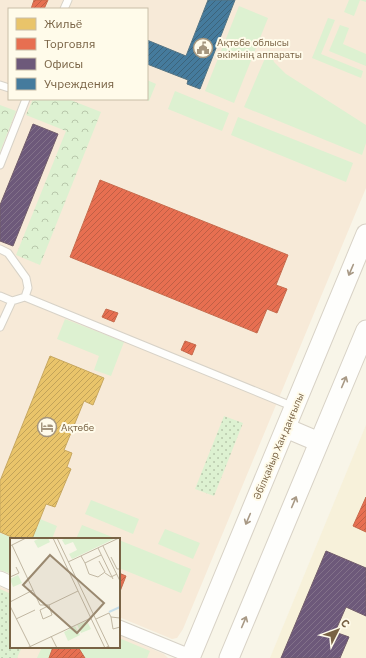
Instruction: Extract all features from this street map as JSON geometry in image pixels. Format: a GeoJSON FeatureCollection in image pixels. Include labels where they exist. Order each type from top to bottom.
{"type":"FeatureCollection","features":[{"type":"Feature","properties":{"kind":"main road","name":"Әбілқайыр Хан даңғылы"},"geometry":{"type":"LineString","coordinates":[[190,657],[294,407],[364,245]]}},
{"type":"Feature","properties":{"kind":"main road"},"geometry":{"type":"LineString","coordinates":[[228,658],[366,330]]}},
{"type":"Feature","properties":{"kind":"main road"},"geometry":{"type":"LineString","coordinates":[[286,428],[319,442]]}},
{"type":"Feature","properties":{"kind":"street"},"geometry":{"type":"LineString","coordinates":[[0,578],[10,583]]}},
{"type":"Feature","properties":{"kind":"street"},"geometry":{"type":"LineString","coordinates":[[120,627],[190,657]]}},
{"type":"Feature","properties":{"kind":"lane"},"geometry":{"type":"LineString","coordinates":[[0,165],[26,100]]}},
{"type":"Feature","properties":{"kind":"lane"},"geometry":{"type":"LineString","coordinates":[[0,249],[8,253],[26,278],[28,288],[25,297]]}},
{"type":"Feature","properties":{"kind":"lane"},"geometry":{"type":"LineString","coordinates":[[0,296],[12,301],[25,297],[294,407]]}},
{"type":"Feature","properties":{"kind":"lane"},"geometry":{"type":"LineString","coordinates":[[0,327],[12,301]]}},
{"type":"Feature","properties":{"kind":"shaded area"},"geometry":{"type":"Polygon","coordinates":[[[0,0],[366,0],[366,188],[183,629],[177,638],[172,639],[120,617],[120,538],[10,538],[0,566],[0,0]]]}},
{"type":"Feature","properties":{"kind":"shaded area"},"geometry":{"type":"Polygon","coordinates":[[[366,425],[366,658],[270,658],[366,425]]]}},
{"type":"Feature","properties":{"kind":"shaded area"},"geometry":{"type":"Polygon","coordinates":[[[0,587],[10,591],[10,648],[120,648],[120,635],[164,654],[168,658],[0,658],[0,587]]]}},
{"type":"Feature","properties":{"kind":"green space"},"geometry":{"type":"Polygon","coordinates":[[[349,0],[360,0],[354,16],[344,12],[349,0]]]}},
{"type":"Feature","properties":{"kind":"green space"},"geometry":{"type":"Polygon","coordinates":[[[239,6],[268,18],[234,103],[205,91],[239,6]]]}},
{"type":"Feature","properties":{"kind":"green space"},"geometry":{"type":"Polygon","coordinates":[[[328,18],[335,20],[321,54],[363,71],[361,78],[312,58],[328,18]]]}},
{"type":"Feature","properties":{"kind":"green space"},"geometry":{"type":"Polygon","coordinates":[[[340,25],[349,28],[343,44],[366,54],[366,66],[329,51],[340,25]]]}},
{"type":"Feature","properties":{"kind":"green space"},"geometry":{"type":"Polygon","coordinates":[[[269,49],[274,62],[286,74],[366,125],[366,143],[362,155],[244,107],[269,49]]]}},
{"type":"Feature","properties":{"kind":"green space"},"geometry":{"type":"Polygon","coordinates":[[[148,80],[156,84],[149,101],[146,100],[148,100],[148,80]]]}},
{"type":"Feature","properties":{"kind":"green space"},"geometry":{"type":"Polygon","coordinates":[[[175,91],[229,113],[222,131],[168,109],[175,91]]]}},
{"type":"Feature","properties":{"kind":"green space"},"geometry":{"type":"Polygon","coordinates":[[[33,100],[71,100],[101,112],[40,265],[16,255],[66,131],[26,115],[33,100]]]}},
{"type":"Feature","properties":{"kind":"green space"},"geometry":{"type":"Polygon","coordinates":[[[0,105],[16,111],[0,152],[0,105]]]}},
{"type":"Feature","properties":{"kind":"green space"},"geometry":{"type":"Polygon","coordinates":[[[238,117],[353,163],[346,182],[231,135],[238,117]]]}},
{"type":"Feature","properties":{"kind":"green space"},"geometry":{"type":"Polygon","coordinates":[[[65,319],[124,342],[111,376],[94,370],[99,356],[57,339],[65,319]]]}},
{"type":"Feature","properties":{"kind":"green space"},"geometry":{"type":"Polygon","coordinates":[[[224,416],[243,423],[214,496],[195,489],[224,416]]]}},
{"type":"Feature","properties":{"kind":"green space"},"geometry":{"type":"Polygon","coordinates":[[[91,500],[139,519],[133,534],[85,514],[91,500]]]}},
{"type":"Feature","properties":{"kind":"green space"},"geometry":{"type":"Polygon","coordinates":[[[40,519],[57,526],[52,538],[32,538],[40,519]]]}},
{"type":"Feature","properties":{"kind":"green space"},"geometry":{"type":"Polygon","coordinates":[[[82,525],[114,538],[76,538],[82,525]]]}},
{"type":"Feature","properties":{"kind":"green space"},"geometry":{"type":"Polygon","coordinates":[[[165,529],[200,543],[193,559],[158,544],[165,529]]]}},
{"type":"Feature","properties":{"kind":"green space"},"geometry":{"type":"Polygon","coordinates":[[[0,533],[13,538],[10,538],[10,574],[0,570],[0,533]]]}},
{"type":"Feature","properties":{"kind":"green space"},"geometry":{"type":"Polygon","coordinates":[[[120,540],[191,569],[181,593],[120,568],[120,540]]]}},
{"type":"Feature","properties":{"kind":"green space"},"geometry":{"type":"Polygon","coordinates":[[[0,589],[10,594],[10,648],[22,648],[17,658],[0,658],[0,589]]]}},
{"type":"Feature","properties":{"kind":"green space"},"geometry":{"type":"Polygon","coordinates":[[[120,638],[150,651],[147,658],[37,658],[42,648],[120,648],[120,638]]]}},
{"type":"Feature","properties":{"kind":"building: Жильё","name":"Ақтөбе"},"geometry":{"type":"Polygon","coordinates":[[[50,356],[104,378],[93,405],[84,401],[64,450],[72,453],[67,467],[71,469],[55,507],[46,504],[32,538],[14,538],[0,532],[0,481],[50,356]]]}},
{"type":"Feature","properties":{"kind":"building: Торговля"},"geometry":{"type":"Polygon","coordinates":[[[34,0],[48,0],[44,8],[31,8],[34,0]]]}},
{"type":"Feature","properties":{"kind":"building: Торговля"},"geometry":{"type":"Polygon","coordinates":[[[100,180],[288,255],[276,285],[287,289],[277,313],[267,309],[257,333],[70,257],[100,180]]]}},
{"type":"Feature","properties":{"kind":"building: Торговля"},"geometry":{"type":"Polygon","coordinates":[[[106,309],[118,313],[114,322],[102,317],[106,309]]]}},
{"type":"Feature","properties":{"kind":"building: Торговля"},"geometry":{"type":"Polygon","coordinates":[[[185,341],[196,345],[192,355],[181,350],[185,341]]]}},
{"type":"Feature","properties":{"kind":"building: Торговля"},"geometry":{"type":"Polygon","coordinates":[[[366,497],[366,532],[353,526],[366,497]]]}},
{"type":"Feature","properties":{"kind":"building: Торговля"},"geometry":{"type":"Polygon","coordinates":[[[120,573],[126,576],[120,591],[120,573]]]}},
{"type":"Feature","properties":{"kind":"building: Торговля"},"geometry":{"type":"Polygon","coordinates":[[[53,648],[79,648],[85,658],[49,658],[53,648]]]}},
{"type":"Feature","properties":{"kind":"building: Офисы"},"geometry":{"type":"Polygon","coordinates":[[[33,124],[58,134],[13,246],[0,241],[0,205],[33,124]]]}},
{"type":"Feature","properties":{"kind":"building: Офисы"},"geometry":{"type":"Polygon","coordinates":[[[326,551],[366,568],[366,616],[346,607],[335,632],[349,637],[340,658],[281,658],[326,551]]]}},
{"type":"Feature","properties":{"kind":"building: Учреждения","name":"Ақтөбе облысы әкімінің аппараты"},"geometry":{"type":"Polygon","coordinates":[[[208,0],[235,0],[200,89],[187,84],[188,80],[148,64],[148,40],[186,56],[208,0]]]}},
{"type":"Feature","properties":{"kind":"place","name":"Ақтөбе облысы әкімінің аппараты"},"geometry":{"type":"Point","coordinates":[203,48]}},
{"type":"Feature","properties":{"kind":"place","name":"Ақтөбе"},"geometry":{"type":"Point","coordinates":[47,427]}}]}
